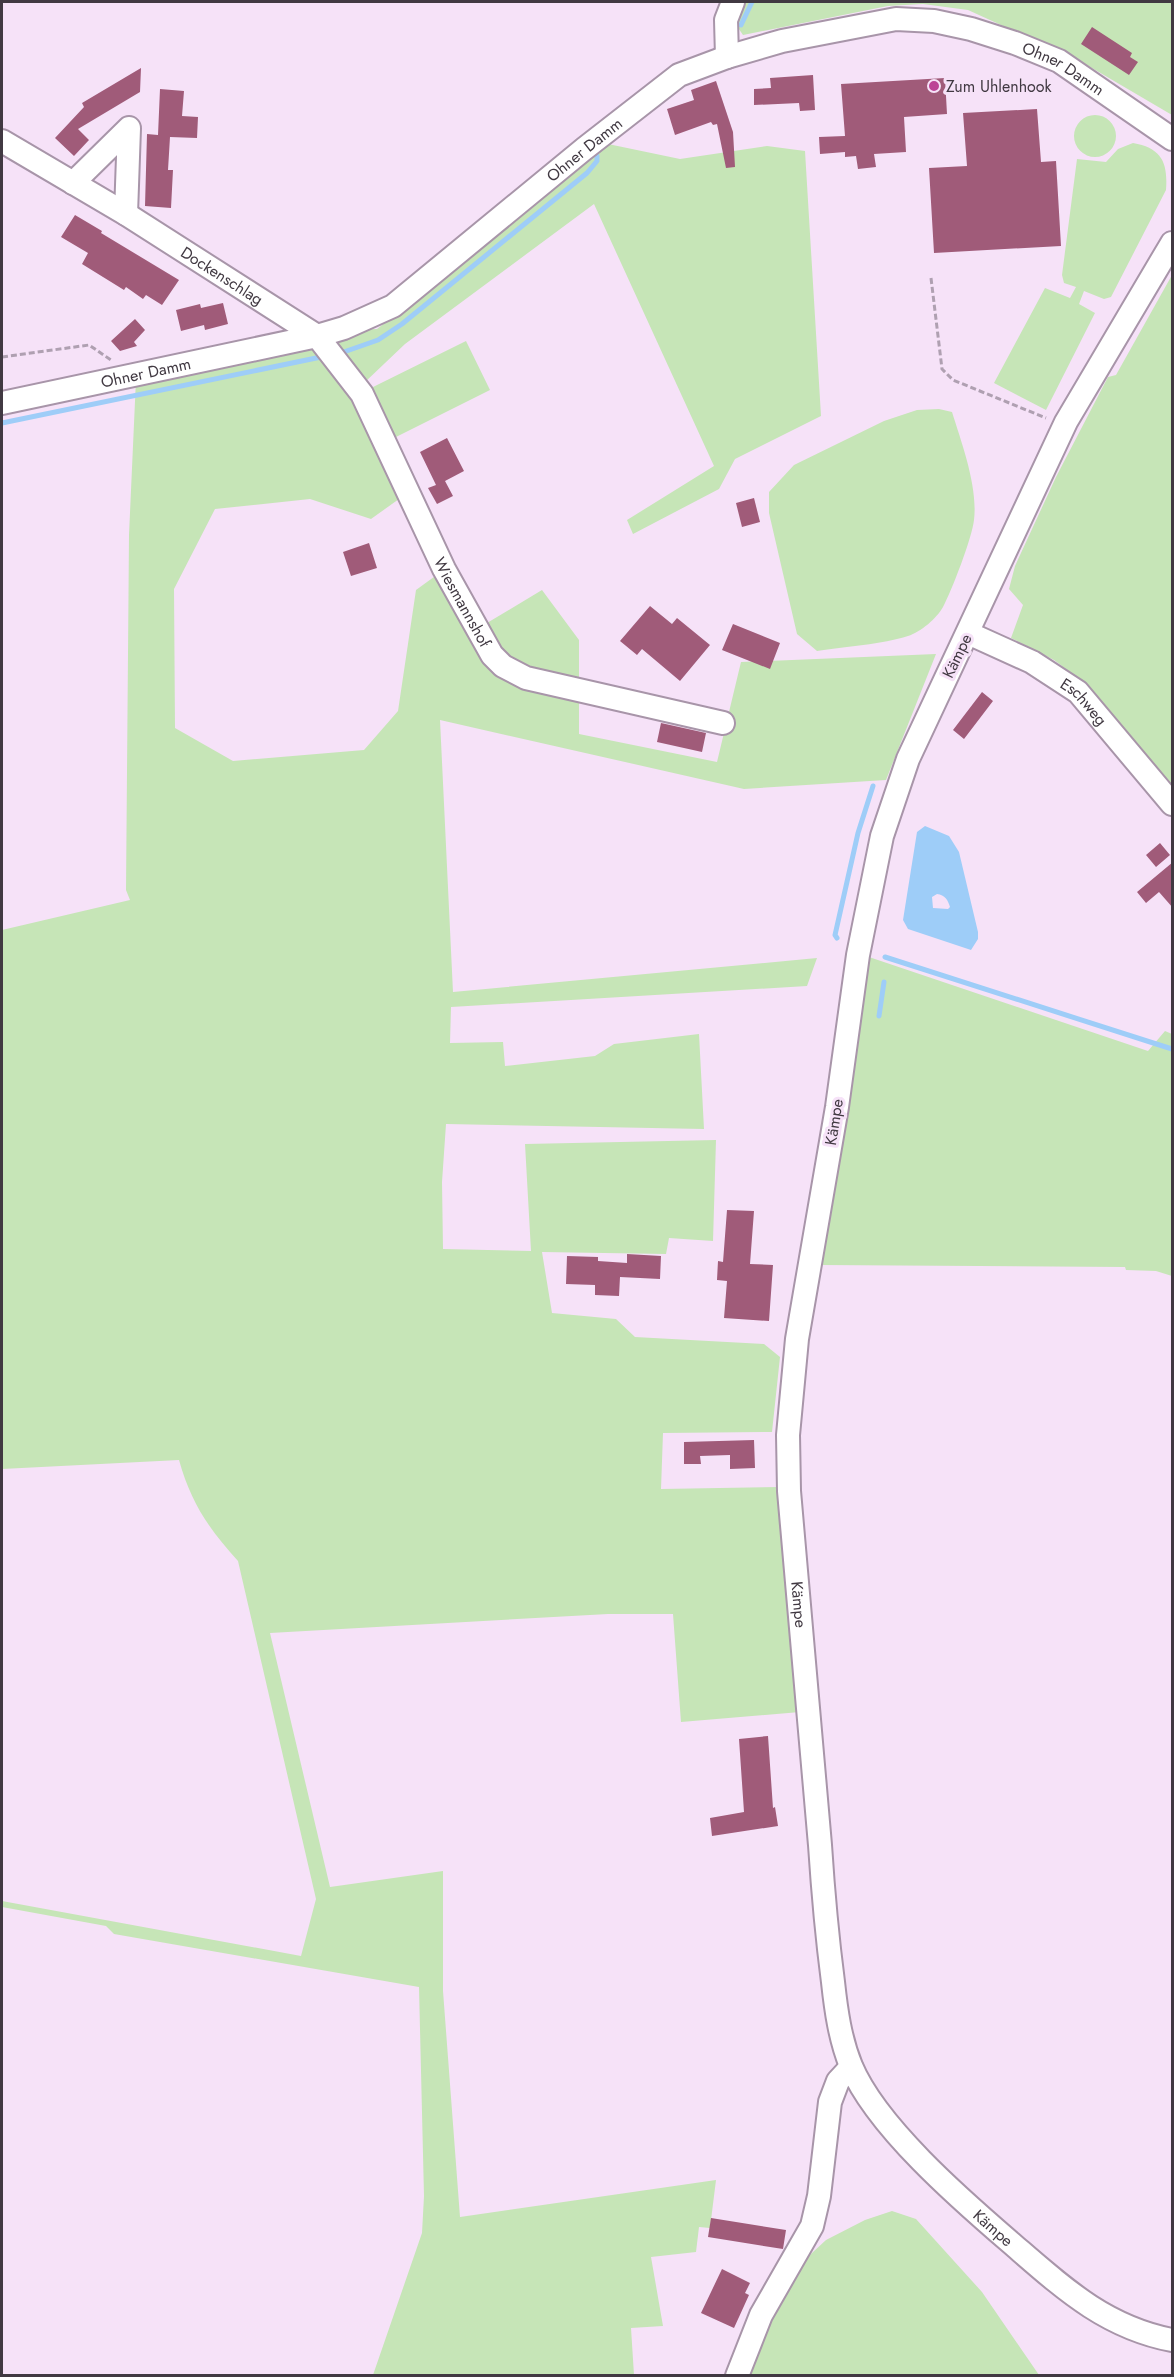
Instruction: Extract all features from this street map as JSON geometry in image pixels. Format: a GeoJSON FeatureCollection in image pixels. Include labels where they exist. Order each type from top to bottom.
{"type":"FeatureCollection","features":[{"type":"Feature","properties":{"kind":"street"},"geometry":{"type":"LineString","coordinates":[[727,57],[726,20],[733,2]]}},
{"type":"Feature","properties":{"kind":"street","name":"Ohner Damm"},"geometry":{"type":"LineString","coordinates":[[2,403],[317,336],[344,328],[393,306],[584,149],[679,75],[727,57],[782,41],[896,18],[934,21],[982,32],[1059,61],[1173,139]]}},
{"type":"Feature","properties":{"kind":"street"},"geometry":{"type":"LineString","coordinates":[[73,183],[129,128],[126,214]]}},
{"type":"Feature","properties":{"kind":"street","name":"Dockenschlag"},"geometry":{"type":"LineString","coordinates":[[2,141],[126,214],[317,336]]}},
{"type":"Feature","properties":{"kind":"street","name":"Kämpe"},"geometry":{"type":"LineString","coordinates":[[1173,243],[1064,427],[908,759],[882,836],[858,956],[837,1107],[797,1340],[788,1435],[789,1491],[828,1944],[838,2020],[851,2067],[871,2100],[898,2136],[975,2212],[1055,2281],[1105,2317],[1150,2336],[1173,2340]]}},
{"type":"Feature","properties":{"kind":"street","name":"Wiesmannshof"},"geometry":{"type":"LineString","coordinates":[[317,336],[362,394],[444,569],[492,655],[503,666],[526,678],[723,723]]}},
{"type":"Feature","properties":{"kind":"street","name":"Eschweg"},"geometry":{"type":"LineString","coordinates":[[968,633],[1032,662],[1078,692],[1173,804]]}},
{"type":"Feature","properties":{"kind":"street"},"geometry":{"type":"LineString","coordinates":[[737,2376],[761,2315],[812,2226],[819,2196],[830,2102],[838,2081],[851,2067]]}},
{"type":"Feature","properties":{"kind":"path"},"geometry":{"type":"LineString","coordinates":[[931,279],[942,369],[952,380],[1024,408],[1064,427]]}},
{"type":"Feature","properties":{"kind":"path"},"geometry":{"type":"LineString","coordinates":[[2,357],[89,345],[119,362]]}},
{"type":"Feature","properties":{"kind":"green space"},"geometry":{"type":"Polygon","coordinates":[[[739,2],[1172,2],[1172,115],[1080,61],[968,10],[923,4],[888,6],[743,35],[732,19],[739,2]]]}},
{"type":"Feature","properties":{"kind":"green space"},"geometry":{"type":"Polygon","coordinates":[[[1095,115],[1110,121],[1116,136],[1110,151],[1095,157],[1080,151],[1074,136],[1080,121],[1095,115]]]}},
{"type":"Feature","properties":{"kind":"green space"},"geometry":{"type":"Polygon","coordinates":[[[1133,143],[1151,149],[1161,158],[1166,172],[1166,190],[1111,297],[1104,299],[1084,291],[1079,304],[1095,313],[1046,410],[994,383],[1045,288],[1070,298],[1076,287],[1064,283],[1062,275],[1077,159],[1106,162],[1118,149],[1133,143]]]}},
{"type":"Feature","properties":{"kind":"green space"},"geometry":{"type":"Polygon","coordinates":[[[608,144],[680,159],[767,146],[805,151],[821,416],[735,459],[719,489],[633,534],[627,520],[714,466],[594,204],[405,344],[364,383],[399,499],[371,519],[310,499],[215,509],[174,589],[175,728],[233,761],[364,750],[398,711],[416,590],[438,574],[487,623],[542,590],[579,640],[579,734],[717,762],[741,662],[936,654],[886,780],[744,789],[440,720],[453,992],[817,958],[807,986],[451,1007],[450,1043],[503,1042],[505,1066],[595,1056],[614,1044],[699,1034],[704,1129],[446,1124],[442,1182],[443,1249],[531,1251],[525,1144],[716,1140],[713,1241],[669,1238],[666,1254],[542,1252],[552,1313],[616,1319],[635,1337],[764,1344],[780,1357],[772,1432],[663,1433],[661,1489],[782,1487],[800,1712],[681,1722],[673,1614],[608,1614],[270,1633],[330,1887],[443,1871],[443,1991],[460,2217],[716,2180],[710,2228],[699,2227],[696,2252],[651,2257],[663,2326],[631,2328],[634,2375],[373,2375],[422,2233],[424,2196],[419,1987],[114,1934],[106,1926],[2,1907],[2,1901],[301,1956],[316,1899],[238,1561],[202,1515],[189,1489],[179,1460],[2,1469],[2,930],[130,900],[126,890],[129,535],[136,379],[345,330],[377,329],[521,217],[608,144]]]}},
{"type":"Feature","properties":{"kind":"green space"},"geometry":{"type":"Polygon","coordinates":[[[1172,275],[1172,786],[1086,684],[1054,660],[1011,638],[1023,605],[1009,589],[1015,566],[1056,477],[1108,377],[1116,375],[1172,275]]]}},
{"type":"Feature","properties":{"kind":"green space"},"geometry":{"type":"Polygon","coordinates":[[[466,341],[490,390],[394,438],[369,389],[466,341]]]}},
{"type":"Feature","properties":{"kind":"green space"},"geometry":{"type":"Polygon","coordinates":[[[939,409],[952,412],[968,466],[975,507],[970,539],[943,607],[928,624],[908,636],[817,651],[797,634],[769,513],[769,492],[794,465],[884,421],[917,410],[939,409]]]}},
{"type":"Feature","properties":{"kind":"green space"},"geometry":{"type":"Polygon","coordinates":[[[869,957],[1148,1051],[1165,1031],[1172,1034],[1172,1276],[1156,1271],[1126,1270],[1125,1267],[820,1265],[869,957]]]}},
{"type":"Feature","properties":{"kind":"green space"},"geometry":{"type":"Polygon","coordinates":[[[892,2211],[916,2219],[982,2292],[1039,2375],[743,2376],[799,2265],[826,2240],[865,2220],[892,2211]]]}},
{"type":"Feature","properties":{"kind":"water"},"geometry":{"type":"Polygon","coordinates":[[[925,826],[949,836],[959,852],[978,932],[978,939],[971,950],[908,929],[903,920],[917,832],[925,826]],[[940,895],[932,897],[933,908],[948,909],[950,907],[947,900],[940,895]]]}},
{"type":"Feature","properties":{"kind":"building"},"geometry":{"type":"Polygon","coordinates":[[[1092,27],[1132,53],[1130,57],[1138,62],[1129,75],[1081,44],[1092,27]]]}},
{"type":"Feature","properties":{"kind":"building"},"geometry":{"type":"Polygon","coordinates":[[[141,68],[140,92],[78,129],[89,140],[74,156],[55,138],[84,107],[82,103],[141,68]]]}},
{"type":"Feature","properties":{"kind":"building"},"geometry":{"type":"Polygon","coordinates":[[[813,75],[815,110],[800,111],[799,103],[754,105],[754,89],[771,88],[770,78],[813,75]]]}},
{"type":"Feature","properties":{"kind":"building"},"geometry":{"type":"Polygon","coordinates":[[[945,78],[947,114],[904,117],[906,152],[874,154],[876,167],[858,169],[856,156],[845,157],[845,152],[820,154],[819,137],[845,136],[841,84],[945,78]]]}},
{"type":"Feature","properties":{"kind":"building"},"geometry":{"type":"Polygon","coordinates":[[[716,81],[733,132],[735,167],[726,168],[717,124],[713,125],[711,122],[675,135],[667,109],[694,100],[691,90],[716,81]]]}},
{"type":"Feature","properties":{"kind":"building"},"geometry":{"type":"Polygon","coordinates":[[[160,89],[184,91],[182,116],[198,117],[197,138],[170,137],[168,170],[173,170],[171,208],[145,206],[147,134],[158,135],[160,89]]]}},
{"type":"Feature","properties":{"kind":"building"},"geometry":{"type":"Polygon","coordinates":[[[1037,109],[1041,162],[1056,161],[1061,246],[934,253],[929,168],[967,166],[963,113],[1037,109]]]}},
{"type":"Feature","properties":{"kind":"building"},"geometry":{"type":"Polygon","coordinates":[[[75,215],[179,280],[162,305],[146,295],[143,299],[126,287],[124,290],[82,264],[88,253],[61,237],[75,215]]]}},
{"type":"Feature","properties":{"kind":"building"},"geometry":{"type":"Polygon","coordinates":[[[223,303],[228,324],[205,330],[204,325],[181,331],[176,310],[200,304],[201,308],[223,303]]]}},
{"type":"Feature","properties":{"kind":"building"},"geometry":{"type":"Polygon","coordinates":[[[135,319],[145,330],[134,342],[137,346],[120,351],[111,341],[135,319]]]}},
{"type":"Feature","properties":{"kind":"building"},"geometry":{"type":"Polygon","coordinates":[[[447,438],[464,471],[445,481],[453,496],[437,504],[428,488],[436,485],[420,452],[447,438]]]}},
{"type":"Feature","properties":{"kind":"building"},"geometry":{"type":"Polygon","coordinates":[[[754,498],[760,522],[742,527],[736,503],[754,498]]]}},
{"type":"Feature","properties":{"kind":"building"},"geometry":{"type":"Polygon","coordinates":[[[369,543],[377,568],[351,576],[343,552],[369,543]]]}},
{"type":"Feature","properties":{"kind":"building"},"geometry":{"type":"Polygon","coordinates":[[[650,606],[672,624],[677,618],[710,645],[680,681],[642,649],[637,655],[620,641],[650,606]]]}},
{"type":"Feature","properties":{"kind":"building"},"geometry":{"type":"Polygon","coordinates":[[[733,624],[780,643],[770,669],[722,650],[733,624]]]}},
{"type":"Feature","properties":{"kind":"building"},"geometry":{"type":"Polygon","coordinates":[[[982,692],[993,701],[964,739],[953,730],[982,692]]]}},
{"type":"Feature","properties":{"kind":"building"},"geometry":{"type":"Polygon","coordinates":[[[661,723],[706,733],[702,752],[657,742],[661,723]]]}},
{"type":"Feature","properties":{"kind":"building"},"geometry":{"type":"Polygon","coordinates":[[[1160,843],[1170,855],[1156,867],[1146,855],[1160,843]]]}},
{"type":"Feature","properties":{"kind":"building"},"geometry":{"type":"Polygon","coordinates":[[[1173,862],[1173,908],[1159,892],[1146,903],[1137,892],[1173,862]]]}},
{"type":"Feature","properties":{"kind":"building"},"geometry":{"type":"Polygon","coordinates":[[[727,1210],[754,1211],[750,1264],[773,1265],[769,1321],[724,1318],[727,1281],[717,1280],[718,1261],[723,1262],[727,1210]]]}},
{"type":"Feature","properties":{"kind":"building"},"geometry":{"type":"Polygon","coordinates":[[[627,1254],[661,1256],[660,1279],[620,1277],[619,1296],[595,1295],[595,1285],[566,1284],[567,1256],[598,1257],[598,1261],[627,1263],[627,1254]]]}},
{"type":"Feature","properties":{"kind":"building"},"geometry":{"type":"Polygon","coordinates":[[[754,1440],[755,1468],[730,1469],[730,1455],[700,1456],[701,1464],[684,1464],[684,1442],[754,1440]]]}},
{"type":"Feature","properties":{"kind":"building"},"geometry":{"type":"Polygon","coordinates":[[[768,1736],[773,1808],[775,1807],[778,1826],[712,1836],[710,1818],[744,1812],[739,1739],[768,1736]]]}},
{"type":"Feature","properties":{"kind":"building"},"geometry":{"type":"Polygon","coordinates":[[[711,2218],[786,2230],[783,2249],[708,2237],[711,2218]]]}},
{"type":"Feature","properties":{"kind":"building"},"geometry":{"type":"Polygon","coordinates":[[[722,2269],[750,2283],[745,2293],[749,2295],[734,2328],[701,2313],[722,2269]]]}},
{"type":"Feature","properties":{"kind":"waterway"},"geometry":{"type":"LineString","coordinates":[[741,25],[752,2]]}},
{"type":"Feature","properties":{"kind":"waterway"},"geometry":{"type":"LineString","coordinates":[[338,354],[378,340],[402,324],[587,173],[597,161],[597,156]]}},
{"type":"Feature","properties":{"kind":"waterway"},"geometry":{"type":"LineString","coordinates":[[2,423],[326,356]]}},
{"type":"Feature","properties":{"kind":"waterway"},"geometry":{"type":"LineString","coordinates":[[837,938],[835,935],[858,833],[873,786]]}},
{"type":"Feature","properties":{"kind":"waterway"},"geometry":{"type":"LineString","coordinates":[[885,957],[1172,1049]]}},
{"type":"Feature","properties":{"kind":"waterway"},"geometry":{"type":"LineString","coordinates":[[879,1016],[884,982]]}},
{"type":"Feature","properties":{"kind":"place","name":"Zum Uhlenhook"},"geometry":{"type":"Point","coordinates":[934,86]}}]}
